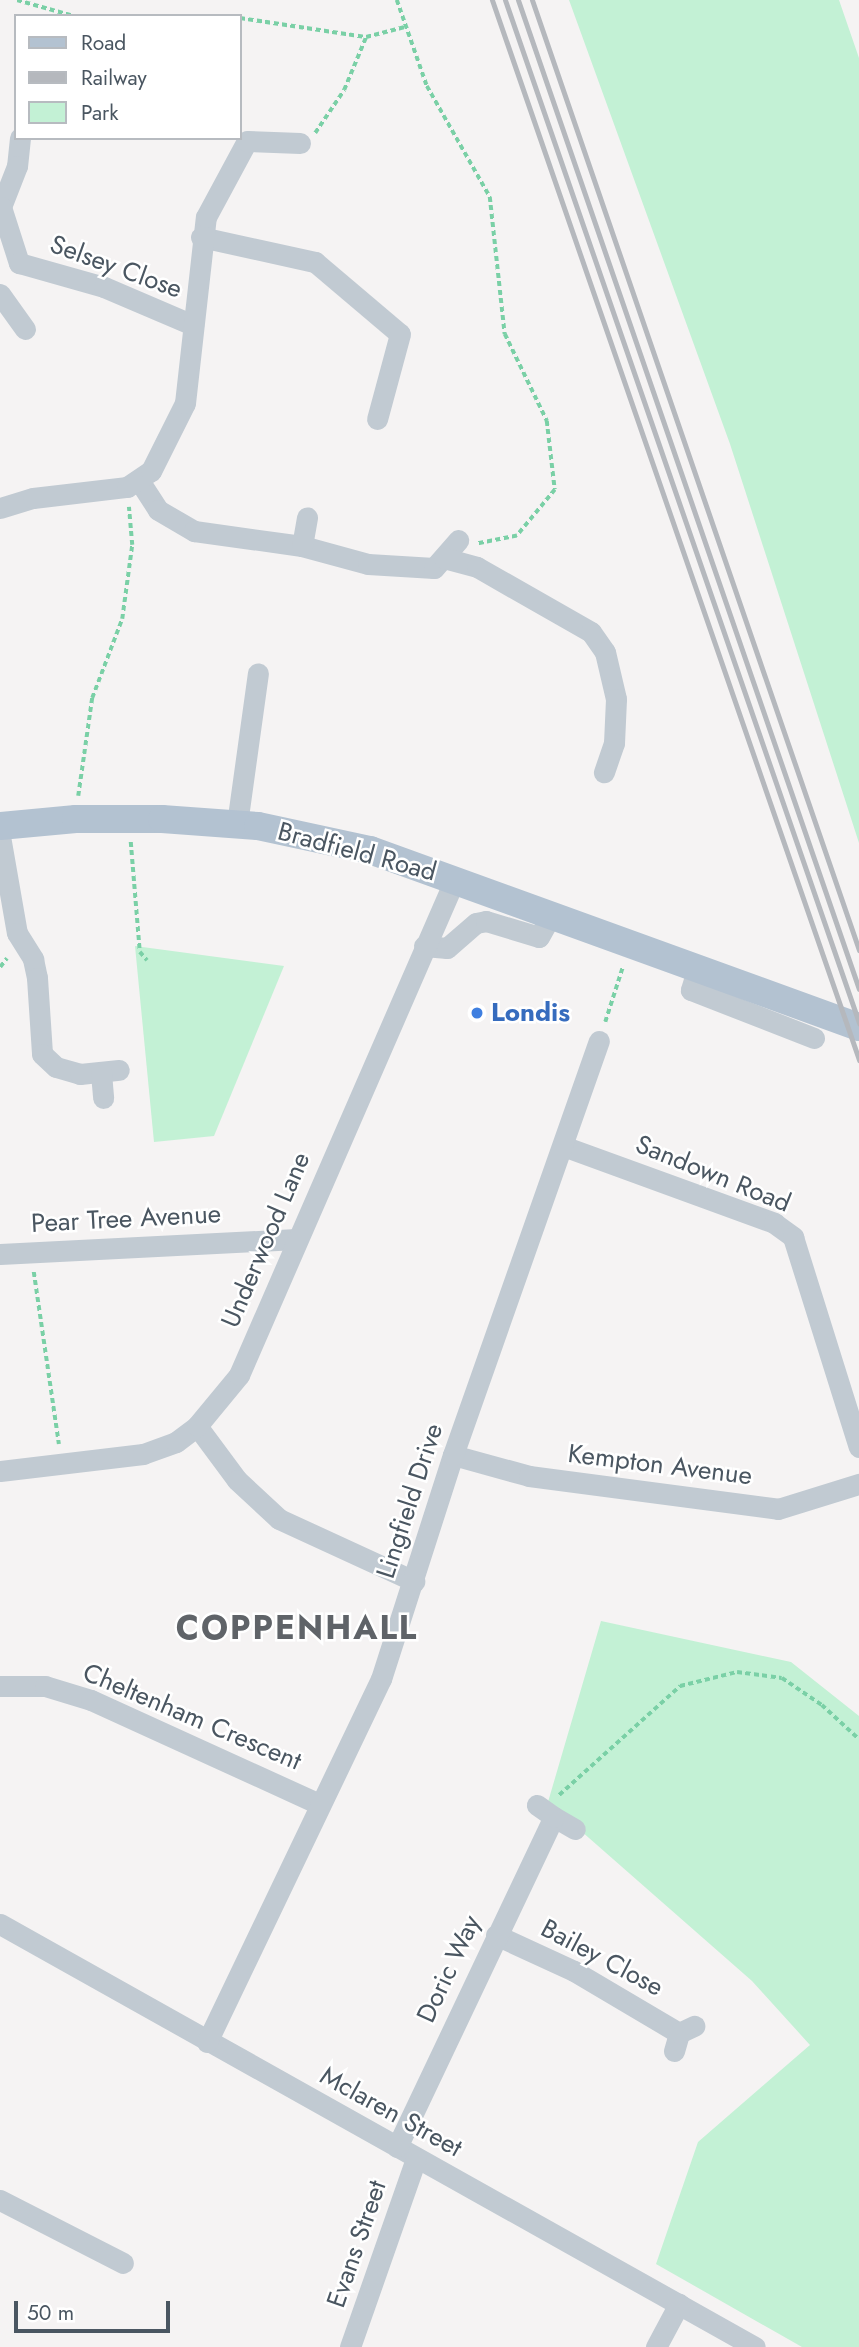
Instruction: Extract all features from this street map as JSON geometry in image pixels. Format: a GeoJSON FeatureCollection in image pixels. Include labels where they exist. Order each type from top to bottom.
{"type":"FeatureCollection","features":[{"type":"Feature","properties":{"kind":"main road","name":"Bradfield Road"},"geometry":{"type":"LineString","coordinates":[[0,826],[76,819],[237,824],[370,850],[859,1027]]}},
{"type":"Feature","properties":{"kind":"street","name":"Selsey Close"},"geometry":{"type":"LineString","coordinates":[[19,262],[1,207],[17,166],[20,140]]}},
{"type":"Feature","properties":{"kind":"street"},"geometry":{"type":"LineString","coordinates":[[0,508],[33,498],[134,484],[167,445],[185,402],[201,237],[206,217],[247,141],[300,143]]}},
{"type":"Feature","properties":{"kind":"street"},"geometry":{"type":"LineString","coordinates":[[201,237],[315,262],[406,327],[377,419]]}},
{"type":"Feature","properties":{"kind":"street","name":"Selsey Close"},"geometry":{"type":"LineString","coordinates":[[0,286],[19,262]]}},
{"type":"Feature","properties":{"kind":"street","name":"Selsey Close"},"geometry":{"type":"LineString","coordinates":[[19,262],[104,287],[193,325]]}},
{"type":"Feature","properties":{"kind":"street"},"geometry":{"type":"LineString","coordinates":[[0,294],[25,329]]}},
{"type":"Feature","properties":{"kind":"street"},"geometry":{"type":"LineString","coordinates":[[134,484],[158,510],[194,531],[302,546],[368,564],[434,568],[458,540]]}},
{"type":"Feature","properties":{"kind":"street"},"geometry":{"type":"LineString","coordinates":[[302,546],[307,517]]}},
{"type":"Feature","properties":{"kind":"street"},"geometry":{"type":"LineString","coordinates":[[444,558],[477,567],[591,632],[605,652],[617,699],[614,743],[604,772]]}},
{"type":"Feature","properties":{"kind":"street"},"geometry":{"type":"LineString","coordinates":[[237,824],[258,673]]}},
{"type":"Feature","properties":{"kind":"street"},"geometry":{"type":"LineString","coordinates":[[0,836],[17,933],[33,959],[37,978],[42,1054],[47,1061],[67,1070],[110,1071],[103,1098]]}},
{"type":"Feature","properties":{"kind":"street","name":"Underwood Lane"},"geometry":{"type":"LineString","coordinates":[[0,1471],[143,1454],[176,1442],[197,1426],[239,1375],[455,879]]}},
{"type":"Feature","properties":{"kind":"street"},"geometry":{"type":"LineString","coordinates":[[424,946],[447,948],[476,923],[486,921],[539,937],[551,915]]}},
{"type":"Feature","properties":{"kind":"street"},"geometry":{"type":"LineString","coordinates":[[697,970],[691,990],[814,1038]]}},
{"type":"Feature","properties":{"kind":"street","name":"Lingfield Drive"},"geometry":{"type":"LineString","coordinates":[[206,2042],[381,1679],[453,1455],[599,1041]]}},
{"type":"Feature","properties":{"kind":"street","name":"Sandown Road"},"geometry":{"type":"LineString","coordinates":[[563,1146],[774,1223],[793,1237],[859,1447]]}},
{"type":"Feature","properties":{"kind":"street","name":"Pear Tree Avenue"},"geometry":{"type":"LineString","coordinates":[[0,1254],[297,1239]]}},
{"type":"Feature","properties":{"kind":"street"},"geometry":{"type":"LineString","coordinates":[[197,1426],[237,1480],[279,1519],[414,1581]]}},
{"type":"Feature","properties":{"kind":"street","name":"Kempton Avenue"},"geometry":{"type":"LineString","coordinates":[[453,1455],[529,1476],[778,1508],[859,1484]]}},
{"type":"Feature","properties":{"kind":"street","name":"Cheltenham Crescent"},"geometry":{"type":"LineString","coordinates":[[0,1686],[45,1686],[91,1700],[319,1804]]}},
{"type":"Feature","properties":{"kind":"street"},"geometry":{"type":"LineString","coordinates":[[545,1811],[575,1829]]}},
{"type":"Feature","properties":{"kind":"street","name":"Doric Way"},"geometry":{"type":"LineString","coordinates":[[397,2147],[496,1935],[545,1811]]}},
{"type":"Feature","properties":{"kind":"street","name":"Mclaren Street"},"geometry":{"type":"LineString","coordinates":[[0,1924],[206,2042],[755,2347]]}},
{"type":"Feature","properties":{"kind":"street","name":"Bailey Close"},"geometry":{"type":"LineString","coordinates":[[496,1935],[574,1971],[682,2037]]}},
{"type":"Feature","properties":{"kind":"street","name":"Evans Street"},"geometry":{"type":"LineString","coordinates":[[350,2347],[416,2159]]}},
{"type":"Feature","properties":{"kind":"street"},"geometry":{"type":"LineString","coordinates":[[0,2200],[123,2263]]}},
{"type":"Feature","properties":{"kind":"street"},"geometry":{"type":"LineString","coordinates":[[656,2347],[679,2304]]}},
{"type":"Feature","properties":{"kind":"path"},"geometry":{"type":"LineString","coordinates":[[17,0],[59,14]]}},
{"type":"Feature","properties":{"kind":"path"},"geometry":{"type":"LineString","coordinates":[[397,0],[427,86],[490,197],[505,334],[547,421],[555,489],[517,536],[474,545],[458,540]]}},
{"type":"Feature","properties":{"kind":"path"},"geometry":{"type":"LineString","coordinates":[[242,18],[366,37],[405,27]]}},
{"type":"Feature","properties":{"kind":"path"},"geometry":{"type":"LineString","coordinates":[[300,143],[321,129],[366,37]]}},
{"type":"Feature","properties":{"kind":"path"},"geometry":{"type":"LineString","coordinates":[[76,819],[92,698],[122,618],[132,545],[134,484]]}},
{"type":"Feature","properties":{"kind":"path"},"geometry":{"type":"LineString","coordinates":[[131,819],[140,952],[147,960]]}},
{"type":"Feature","properties":{"kind":"path"},"geometry":{"type":"LineString","coordinates":[[599,1041],[629,945]]}},
{"type":"Feature","properties":{"kind":"path"},"geometry":{"type":"LineString","coordinates":[[32,1252],[40,1339],[63,1463]]}},
{"type":"Feature","properties":{"kind":"path"},"geometry":{"type":"LineString","coordinates":[[545,1811],[557,1797],[680,1686],[737,1672],[782,1678],[822,1704],[859,1739]]}},
{"type":"Feature","properties":{"kind":"green space"},"geometry":{"type":"Polygon","coordinates":[[[569,0],[839,0],[859,58],[859,843],[730,444],[569,0]]]}},
{"type":"Feature","properties":{"kind":"green space"},"geometry":{"type":"Polygon","coordinates":[[[135,946],[284,966],[214,1136],[154,1142],[135,946]]]}},
{"type":"Feature","properties":{"kind":"green space"},"geometry":{"type":"Polygon","coordinates":[[[601,1621],[791,1662],[859,1716],[859,2347],[802,2347],[656,2264],[698,2142],[810,2045],[752,1981],[548,1802],[601,1621]]]}},
{"type":"Feature","properties":{"kind":"railway"},"geometry":{"type":"LineString","coordinates":[[492,0],[859,1060]]}},
{"type":"Feature","properties":{"kind":"railway"},"geometry":{"type":"LineString","coordinates":[[505,0],[859,1023]]}},
{"type":"Feature","properties":{"kind":"railway"},"geometry":{"type":"LineString","coordinates":[[518,0],[859,989]]}},
{"type":"Feature","properties":{"kind":"railway"},"geometry":{"type":"LineString","coordinates":[[532,0],[859,950]]}},
{"type":"Feature","properties":{"kind":"place","name":"Londis"},"geometry":{"type":"Point","coordinates":[477,1013]}},
{"type":"Feature","properties":{"kind":"district","name":"COPPENHALL"},"geometry":{"type":"Point","coordinates":[297,1628]}}]}
